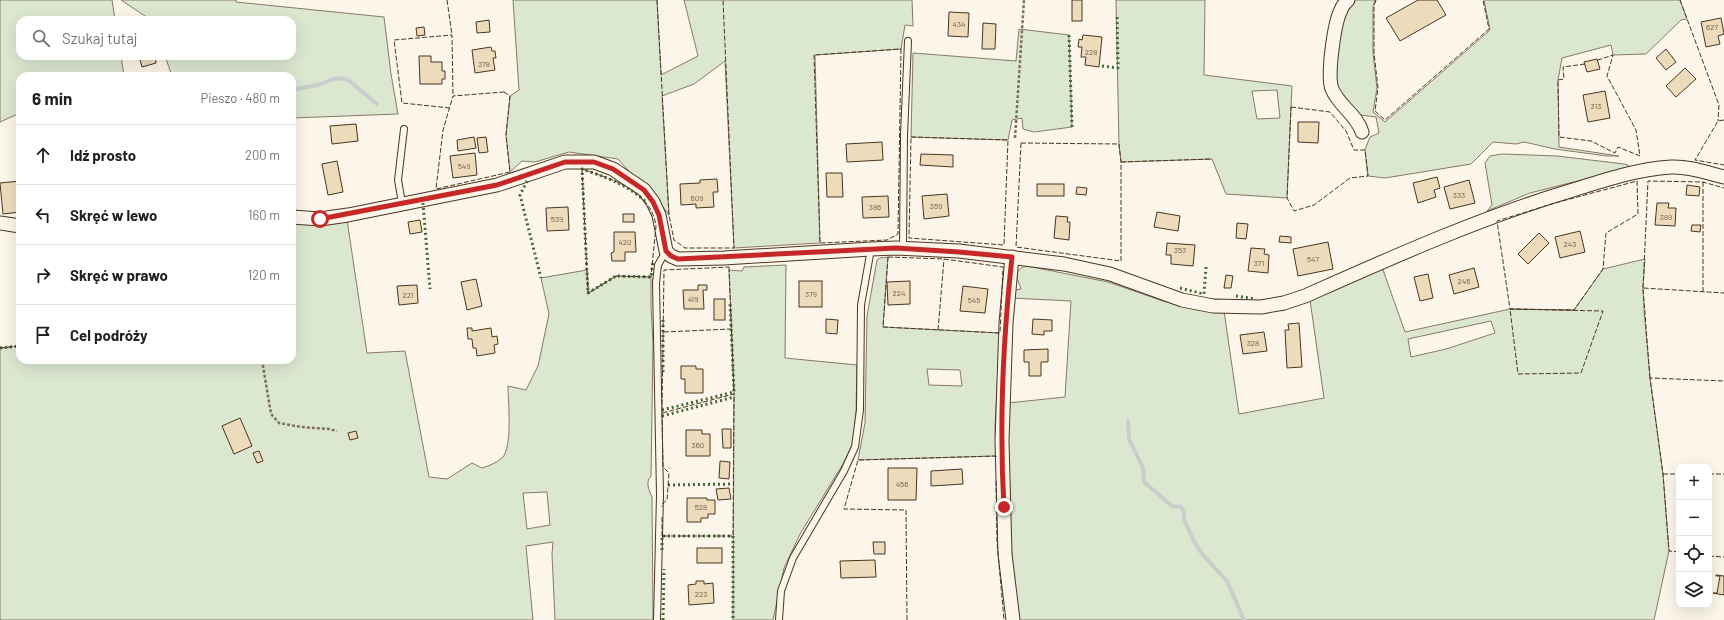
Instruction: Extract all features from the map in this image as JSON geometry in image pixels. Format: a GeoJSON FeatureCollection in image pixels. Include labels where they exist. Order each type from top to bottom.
{"type":"FeatureCollection","features":[{"type":"Feature","properties":{"kind":"street"},"geometry":{"type":"LineString","coordinates":[[1348,0],[1341,9],[1335,26],[1331,82],[1332,89],[1339,101],[1360,123],[1362,132]]}},
{"type":"Feature","properties":{"kind":"street"},"geometry":{"type":"LineString","coordinates":[[296,217],[320,219],[497,185],[565,162],[594,162],[613,169],[644,190],[653,202],[659,215],[666,251],[671,256],[678,259],[871,249],[959,252],[1064,264],[1110,274],[1182,300],[1213,306],[1261,307],[1284,303],[1305,296],[1499,213],[1586,186],[1652,169],[1670,167],[1690,169],[1724,177]]}},
{"type":"Feature","properties":{"kind":"street"},"geometry":{"type":"LineString","coordinates":[[0,223],[16,225]]}},
{"type":"Feature","properties":{"kind":"street"},"geometry":{"type":"LineString","coordinates":[[1012,257],[1007,314],[1002,440],[1005,554],[1013,620]]}},
{"type":"Feature","properties":{"kind":"lane"},"geometry":{"type":"LineString","coordinates":[[903,249],[904,135],[908,41]]}},
{"type":"Feature","properties":{"kind":"lane"},"geometry":{"type":"LineString","coordinates":[[402,203],[398,180],[404,129]]}},
{"type":"Feature","properties":{"kind":"lane"},"geometry":{"type":"LineString","coordinates":[[779,620],[781,591],[792,558],[844,471],[856,447],[860,410],[861,305],[871,249]]}},
{"type":"Feature","properties":{"kind":"lane"},"geometry":{"type":"LineString","coordinates":[[657,620],[660,495],[656,284],[658,265],[666,251]]}},
{"type":"Feature","properties":{"kind":"path"},"geometry":{"type":"LineString","coordinates":[[1015,138],[1024,0]]}},
{"type":"Feature","properties":{"kind":"path"},"geometry":{"type":"LineString","coordinates":[[263,364],[271,414],[279,423],[337,431]]}},
{"type":"Feature","properties":{"kind":"green space"},"geometry":{"type":"Polygon","coordinates":[[[0,0],[112,0],[114,16],[16,16],[16,60],[122,60],[123,72],[16,72],[16,115],[0,122],[0,0]]]}},
{"type":"Feature","properties":{"kind":"green space"},"geometry":{"type":"Polygon","coordinates":[[[121,0],[236,0],[236,2],[384,17],[391,74],[398,114],[296,118],[296,72],[171,72],[166,60],[296,60],[296,16],[145,16],[121,0]]]}},
{"type":"Feature","properties":{"kind":"green space"},"geometry":{"type":"Polygon","coordinates":[[[513,0],[657,0],[661,75],[698,56],[684,0],[912,0],[913,26],[905,25],[901,49],[815,55],[820,243],[734,248],[725,61],[694,84],[662,96],[669,215],[644,183],[633,176],[618,159],[569,152],[535,162],[522,161],[510,172],[506,135],[510,96],[519,90],[513,0]]]}},
{"type":"Feature","properties":{"kind":"green space"},"geometry":{"type":"Polygon","coordinates":[[[1116,0],[1205,0],[1204,75],[1292,86],[1287,198],[1226,194],[1212,159],[1121,162],[1119,144],[1116,0]],[[1277,90],[1252,91],[1257,119],[1280,118],[1277,90]]]}},
{"type":"Feature","properties":{"kind":"green space"},"geometry":{"type":"Polygon","coordinates":[[[1350,0],[1375,0],[1373,6],[1373,53],[1377,88],[1373,112],[1385,122],[1490,30],[1484,0],[1680,0],[1687,19],[1681,20],[1646,54],[1613,55],[1611,45],[1562,58],[1558,80],[1559,147],[1619,156],[1607,156],[1555,149],[1524,142],[1516,144],[1493,142],[1471,164],[1385,178],[1368,176],[1365,150],[1370,137],[1379,133],[1376,117],[1360,115],[1336,88],[1337,25],[1350,0]]]}},
{"type":"Feature","properties":{"kind":"green space"},"geometry":{"type":"Polygon","coordinates":[[[1019,29],[1069,35],[1072,127],[1034,132],[1023,129],[1022,118],[1012,120],[1008,140],[911,137],[913,53],[1016,61],[1019,29]]]}},
{"type":"Feature","properties":{"kind":"green space"},"geometry":{"type":"Polygon","coordinates":[[[1502,154],[1557,156],[1624,164],[1628,165],[1629,168],[1530,193],[1487,211],[1492,205],[1485,163],[1490,156],[1502,154]]]}},
{"type":"Feature","properties":{"kind":"green space"},"geometry":{"type":"Polygon","coordinates":[[[347,220],[367,353],[405,351],[429,477],[447,479],[472,463],[482,468],[492,464],[500,460],[505,452],[509,435],[508,386],[526,390],[538,366],[549,314],[541,278],[587,270],[589,293],[616,276],[651,277],[653,344],[651,476],[648,483],[652,497],[653,620],[555,620],[552,554],[553,542],[526,546],[533,620],[0,620],[0,348],[16,346],[16,364],[296,364],[296,222],[347,220]],[[547,492],[523,493],[527,529],[550,525],[547,492]]]}},
{"type":"Feature","properties":{"kind":"green space"},"geometry":{"type":"Polygon","coordinates":[[[888,257],[883,327],[1000,333],[995,426],[996,456],[858,460],[865,423],[867,316],[877,260],[888,257]],[[927,369],[929,385],[962,386],[960,370],[927,369]]]}},
{"type":"Feature","properties":{"kind":"green space"},"geometry":{"type":"Polygon","coordinates":[[[1645,259],[1643,288],[1644,310],[1650,378],[1663,474],[1669,551],[1654,620],[1018,620],[1010,512],[1008,403],[1065,397],[1071,301],[1011,298],[1011,291],[1021,289],[1017,272],[1022,268],[1027,266],[1108,282],[1163,301],[1199,310],[1224,311],[1239,414],[1324,398],[1310,300],[1382,267],[1405,332],[1510,309],[1574,310],[1603,269],[1645,259]],[[1491,321],[1408,339],[1411,357],[1446,349],[1495,333],[1491,321]]]}},
{"type":"Feature","properties":{"kind":"green space"},"geometry":{"type":"Polygon","coordinates":[[[786,265],[785,358],[857,365],[856,412],[853,443],[843,464],[800,534],[784,568],[773,620],[733,620],[734,392],[729,270],[742,271],[744,267],[786,265]]]}},
{"type":"Feature","properties":{"kind":"building"},"geometry":{"type":"Polygon","coordinates":[[[1072,0],[1082,0],[1082,21],[1072,21],[1072,0]]]}},
{"type":"Feature","properties":{"kind":"building"},"geometry":{"type":"Polygon","coordinates":[[[1418,0],[1437,0],[1446,15],[1400,41],[1386,18],[1418,0]]]}},
{"type":"Feature","properties":{"kind":"building"},"geometry":{"type":"Polygon","coordinates":[[[949,12],[969,13],[968,37],[948,36],[949,12]]]}},
{"type":"Feature","properties":{"kind":"building"},"geometry":{"type":"Polygon","coordinates":[[[1721,18],[1724,34],[1718,36],[1720,44],[1706,47],[1701,22],[1721,18]]]}},
{"type":"Feature","properties":{"kind":"building"},"geometry":{"type":"Polygon","coordinates":[[[489,20],[490,32],[477,33],[476,22],[489,20]]]}},
{"type":"Feature","properties":{"kind":"building"},"geometry":{"type":"Polygon","coordinates":[[[983,23],[996,24],[995,49],[982,49],[983,23]]]}},
{"type":"Feature","properties":{"kind":"building"},"geometry":{"type":"Polygon","coordinates":[[[424,27],[425,35],[417,36],[416,28],[424,27]]]}},
{"type":"Feature","properties":{"kind":"building"},"geometry":{"type":"Polygon","coordinates":[[[1083,35],[1102,37],[1099,67],[1085,65],[1086,57],[1081,57],[1082,47],[1078,47],[1079,39],[1082,40],[1083,35]]]}},
{"type":"Feature","properties":{"kind":"building"},"geometry":{"type":"Polygon","coordinates":[[[491,47],[492,51],[495,51],[496,58],[493,58],[495,70],[475,73],[472,50],[491,47]]]}},
{"type":"Feature","properties":{"kind":"building"},"geometry":{"type":"Polygon","coordinates":[[[1666,49],[1676,62],[1666,70],[1656,58],[1666,49]]]}},
{"type":"Feature","properties":{"kind":"building"},"geometry":{"type":"Polygon","coordinates":[[[419,56],[431,56],[431,62],[442,62],[442,71],[445,71],[445,79],[442,79],[442,84],[420,84],[419,56]]]}},
{"type":"Feature","properties":{"kind":"building"},"geometry":{"type":"Polygon","coordinates":[[[1597,59],[1600,69],[1587,72],[1584,62],[1597,59]]]}},
{"type":"Feature","properties":{"kind":"building"},"geometry":{"type":"Polygon","coordinates":[[[140,60],[156,60],[156,63],[142,67],[140,60]]]}},
{"type":"Feature","properties":{"kind":"building"},"geometry":{"type":"Polygon","coordinates":[[[1685,68],[1696,79],[1676,97],[1666,86],[1685,68]]]}},
{"type":"Feature","properties":{"kind":"building"},"geometry":{"type":"Polygon","coordinates":[[[1605,91],[1610,118],[1588,122],[1583,95],[1605,91]]]}},
{"type":"Feature","properties":{"kind":"building"},"geometry":{"type":"Polygon","coordinates":[[[1298,122],[1319,122],[1318,143],[1298,142],[1298,122]]]}},
{"type":"Feature","properties":{"kind":"building"},"geometry":{"type":"Polygon","coordinates":[[[356,124],[358,141],[332,144],[330,126],[356,124]]]}},
{"type":"Feature","properties":{"kind":"building"},"geometry":{"type":"Polygon","coordinates":[[[474,137],[476,148],[458,151],[457,140],[474,137]]]}},
{"type":"Feature","properties":{"kind":"building"},"geometry":{"type":"Polygon","coordinates":[[[486,137],[488,152],[479,153],[477,138],[486,137]]]}},
{"type":"Feature","properties":{"kind":"building"},"geometry":{"type":"Polygon","coordinates":[[[882,142],[883,160],[847,162],[846,144],[882,142]]]}},
{"type":"Feature","properties":{"kind":"building"},"geometry":{"type":"Polygon","coordinates":[[[475,153],[477,175],[453,178],[450,156],[475,153]]]}},
{"type":"Feature","properties":{"kind":"building"},"geometry":{"type":"Polygon","coordinates":[[[921,154],[953,155],[953,167],[920,165],[921,154]]]}},
{"type":"Feature","properties":{"kind":"building"},"geometry":{"type":"Polygon","coordinates":[[[337,161],[343,192],[328,195],[322,164],[337,161]]]}},
{"type":"Feature","properties":{"kind":"building"},"geometry":{"type":"Polygon","coordinates":[[[826,173],[842,173],[843,197],[827,197],[826,173]]]}},
{"type":"Feature","properties":{"kind":"building"},"geometry":{"type":"Polygon","coordinates":[[[1437,177],[1440,188],[1434,190],[1436,197],[1418,203],[1413,183],[1437,177]]]}},
{"type":"Feature","properties":{"kind":"building"},"geometry":{"type":"Polygon","coordinates":[[[717,179],[718,192],[713,192],[714,207],[696,208],[696,204],[681,205],[680,184],[700,183],[700,180],[717,179]]]}},
{"type":"Feature","properties":{"kind":"building"},"geometry":{"type":"Polygon","coordinates":[[[1469,180],[1475,203],[1450,209],[1444,187],[1469,180]]]}},
{"type":"Feature","properties":{"kind":"building"},"geometry":{"type":"Polygon","coordinates":[[[16,181],[16,212],[3,214],[0,183],[16,181]]]}},
{"type":"Feature","properties":{"kind":"building"},"geometry":{"type":"Polygon","coordinates":[[[1037,184],[1064,184],[1064,196],[1037,196],[1037,184]]]}},
{"type":"Feature","properties":{"kind":"building"},"geometry":{"type":"Polygon","coordinates":[[[1687,185],[1700,187],[1699,196],[1686,195],[1687,185]]]}},
{"type":"Feature","properties":{"kind":"building"},"geometry":{"type":"Polygon","coordinates":[[[1077,187],[1087,188],[1086,195],[1076,194],[1077,187]]]}},
{"type":"Feature","properties":{"kind":"building"},"geometry":{"type":"Polygon","coordinates":[[[947,194],[949,216],[924,219],[922,196],[947,194]]]}},
{"type":"Feature","properties":{"kind":"building"},"geometry":{"type":"Polygon","coordinates":[[[888,196],[889,217],[863,218],[862,197],[888,196]]]}},
{"type":"Feature","properties":{"kind":"building"},"geometry":{"type":"Polygon","coordinates":[[[1657,203],[1669,203],[1668,208],[1676,208],[1675,226],[1655,225],[1657,203]]]}},
{"type":"Feature","properties":{"kind":"building"},"geometry":{"type":"Polygon","coordinates":[[[568,207],[569,230],[547,231],[546,208],[568,207]]]}},
{"type":"Feature","properties":{"kind":"building"},"geometry":{"type":"Polygon","coordinates":[[[1157,212],[1180,216],[1178,231],[1154,227],[1157,212]]]}},
{"type":"Feature","properties":{"kind":"building"},"geometry":{"type":"Polygon","coordinates":[[[623,214],[634,214],[634,222],[623,222],[623,214]]]}},
{"type":"Feature","properties":{"kind":"building"},"geometry":{"type":"Polygon","coordinates":[[[1056,216],[1068,217],[1067,222],[1070,222],[1069,240],[1054,238],[1056,216]]]}},
{"type":"Feature","properties":{"kind":"building"},"geometry":{"type":"Polygon","coordinates":[[[420,220],[422,232],[410,234],[408,222],[420,220]]]}},
{"type":"Feature","properties":{"kind":"building"},"geometry":{"type":"Polygon","coordinates":[[[1237,223],[1248,224],[1246,239],[1236,238],[1237,223]]]}},
{"type":"Feature","properties":{"kind":"building"},"geometry":{"type":"Polygon","coordinates":[[[1692,225],[1701,225],[1700,232],[1691,231],[1692,225]]]}},
{"type":"Feature","properties":{"kind":"building"},"geometry":{"type":"Polygon","coordinates":[[[1580,231],[1585,252],[1560,258],[1555,237],[1580,231]]]}},
{"type":"Feature","properties":{"kind":"building"},"geometry":{"type":"Polygon","coordinates":[[[614,232],[635,232],[636,252],[625,252],[625,261],[612,261],[611,253],[614,252],[614,232]]]}},
{"type":"Feature","properties":{"kind":"building"},"geometry":{"type":"Polygon","coordinates":[[[1539,233],[1549,243],[1528,264],[1518,254],[1539,233]]]}},
{"type":"Feature","properties":{"kind":"building"},"geometry":{"type":"Polygon","coordinates":[[[1280,236],[1291,237],[1291,243],[1279,242],[1280,236]]]}},
{"type":"Feature","properties":{"kind":"building"},"geometry":{"type":"Polygon","coordinates":[[[1328,242],[1333,269],[1298,276],[1293,249],[1328,242]]]}},
{"type":"Feature","properties":{"kind":"building"},"geometry":{"type":"Polygon","coordinates":[[[1167,243],[1195,245],[1193,266],[1171,264],[1171,255],[1166,255],[1167,243]]]}},
{"type":"Feature","properties":{"kind":"building"},"geometry":{"type":"Polygon","coordinates":[[[1251,248],[1265,249],[1264,254],[1269,255],[1268,273],[1248,271],[1251,248]]]}},
{"type":"Feature","properties":{"kind":"building"},"geometry":{"type":"Polygon","coordinates":[[[1474,268],[1479,287],[1454,294],[1449,275],[1474,268]]]}},
{"type":"Feature","properties":{"kind":"building"},"geometry":{"type":"Polygon","coordinates":[[[1428,274],[1433,298],[1420,301],[1414,277],[1428,274]]]}},
{"type":"Feature","properties":{"kind":"building"},"geometry":{"type":"Polygon","coordinates":[[[1226,275],[1233,276],[1231,288],[1224,288],[1226,275]]]}},
{"type":"Feature","properties":{"kind":"building"},"geometry":{"type":"Polygon","coordinates":[[[476,279],[482,306],[467,310],[461,282],[476,279]]]}},
{"type":"Feature","properties":{"kind":"building"},"geometry":{"type":"Polygon","coordinates":[[[799,281],[822,281],[822,307],[799,307],[799,281]]]}},
{"type":"Feature","properties":{"kind":"building"},"geometry":{"type":"Polygon","coordinates":[[[910,281],[910,304],[888,305],[887,282],[910,281]]]}},
{"type":"Feature","properties":{"kind":"building"},"geometry":{"type":"Polygon","coordinates":[[[417,285],[418,303],[399,305],[397,286],[417,285]]]}},
{"type":"Feature","properties":{"kind":"building"},"geometry":{"type":"Polygon","coordinates":[[[698,285],[707,285],[707,290],[703,290],[704,309],[684,309],[683,290],[698,290],[698,285]]]}},
{"type":"Feature","properties":{"kind":"building"},"geometry":{"type":"Polygon","coordinates":[[[963,286],[988,289],[985,313],[960,311],[963,286]]]}},
{"type":"Feature","properties":{"kind":"building"},"geometry":{"type":"Polygon","coordinates":[[[714,299],[725,299],[725,320],[714,320],[714,299]]]}},
{"type":"Feature","properties":{"kind":"building"},"geometry":{"type":"Polygon","coordinates":[[[826,319],[838,320],[837,334],[826,333],[826,319]]]}},
{"type":"Feature","properties":{"kind":"building"},"geometry":{"type":"Polygon","coordinates":[[[1033,319],[1052,320],[1052,331],[1044,331],[1044,335],[1032,334],[1033,319]]]}},
{"type":"Feature","properties":{"kind":"building"},"geometry":{"type":"Polygon","coordinates":[[[1299,323],[1302,367],[1287,368],[1285,330],[1289,330],[1288,324],[1299,323]]]}},
{"type":"Feature","properties":{"kind":"building"},"geometry":{"type":"Polygon","coordinates":[[[467,328],[472,328],[472,331],[491,328],[492,337],[497,336],[498,344],[494,345],[495,353],[477,356],[476,348],[473,348],[472,339],[468,339],[467,328]]]}},
{"type":"Feature","properties":{"kind":"building"},"geometry":{"type":"Polygon","coordinates":[[[1264,332],[1267,351],[1243,354],[1240,335],[1264,332]]]}},
{"type":"Feature","properties":{"kind":"building"},"geometry":{"type":"Polygon","coordinates":[[[1048,349],[1048,362],[1041,362],[1041,376],[1029,376],[1029,362],[1024,362],[1024,350],[1048,349]]]}},
{"type":"Feature","properties":{"kind":"building"},"geometry":{"type":"Polygon","coordinates":[[[681,366],[696,366],[696,369],[703,369],[703,393],[685,393],[685,379],[681,379],[681,366]]]}},
{"type":"Feature","properties":{"kind":"building"},"geometry":{"type":"Polygon","coordinates":[[[240,418],[252,446],[234,454],[222,426],[240,418]]]}},
{"type":"Feature","properties":{"kind":"building"},"geometry":{"type":"Polygon","coordinates":[[[722,429],[731,429],[731,448],[723,448],[722,429]]]}},
{"type":"Feature","properties":{"kind":"building"},"geometry":{"type":"Polygon","coordinates":[[[686,430],[702,430],[702,434],[710,434],[710,456],[686,456],[686,430]]]}},
{"type":"Feature","properties":{"kind":"building"},"geometry":{"type":"Polygon","coordinates":[[[356,431],[358,438],[350,440],[348,433],[356,431]]]}},
{"type":"Feature","properties":{"kind":"building"},"geometry":{"type":"Polygon","coordinates":[[[259,451],[263,461],[257,463],[253,453],[259,451]]]}},
{"type":"Feature","properties":{"kind":"building"},"geometry":{"type":"Polygon","coordinates":[[[720,461],[730,462],[729,479],[719,478],[720,461]]]}},
{"type":"Feature","properties":{"kind":"building"},"geometry":{"type":"Polygon","coordinates":[[[888,468],[917,468],[916,500],[888,500],[888,468]]]}},
{"type":"Feature","properties":{"kind":"building"},"geometry":{"type":"Polygon","coordinates":[[[962,469],[963,484],[931,486],[931,471],[962,469]]]}},
{"type":"Feature","properties":{"kind":"building"},"geometry":{"type":"Polygon","coordinates":[[[729,488],[731,499],[718,500],[716,489],[729,488]]]}},
{"type":"Feature","properties":{"kind":"building"},"geometry":{"type":"Polygon","coordinates":[[[687,498],[707,498],[707,500],[715,500],[715,514],[708,514],[708,518],[701,518],[701,522],[687,522],[687,498]]]}},
{"type":"Feature","properties":{"kind":"building"},"geometry":{"type":"Polygon","coordinates":[[[873,542],[885,542],[885,554],[874,554],[873,542]]]}},
{"type":"Feature","properties":{"kind":"building"},"geometry":{"type":"Polygon","coordinates":[[[697,548],[722,548],[722,563],[697,563],[697,548]]]}},
{"type":"Feature","properties":{"kind":"building"},"geometry":{"type":"Polygon","coordinates":[[[875,560],[876,577],[841,578],[840,561],[875,560]]]}},
{"type":"Feature","properties":{"kind":"building"},"geometry":{"type":"Polygon","coordinates":[[[1716,575],[1724,576],[1724,595],[1713,593],[1717,593],[1720,576],[1716,575]]]}},
{"type":"Feature","properties":{"kind":"building"},"geometry":{"type":"Polygon","coordinates":[[[696,581],[704,581],[704,584],[713,583],[714,603],[689,605],[688,585],[696,584],[696,581]]]}},
{"type":"Feature","properties":{"kind":"waterway"},"geometry":{"type":"LineString","coordinates":[[296,89],[322,84],[330,80],[340,78],[348,80],[377,104]]}},
{"type":"Feature","properties":{"kind":"waterway"},"geometry":{"type":"LineString","coordinates":[[1128,421],[1129,439],[1143,468],[1144,482],[1172,506],[1181,507],[1184,513],[1184,520],[1194,541],[1202,554],[1227,581],[1244,620]]}},
{"type":"Feature","properties":{"kind":"hedge"},"geometry":{"type":"LineString","coordinates":[[1102,66],[1118,68],[1117,14]]}},
{"type":"Feature","properties":{"kind":"hedge"},"geometry":{"type":"LineString","coordinates":[[1069,35],[1072,127]]}},
{"type":"Feature","properties":{"kind":"hedge"},"geometry":{"type":"LineString","coordinates":[[645,201],[623,186],[607,178],[582,169],[588,293],[616,276],[651,277],[653,261]]}},
{"type":"Feature","properties":{"kind":"hedge"},"geometry":{"type":"LineString","coordinates":[[527,181],[520,195],[541,278]]}},
{"type":"Feature","properties":{"kind":"hedge"},"geometry":{"type":"LineString","coordinates":[[423,203],[430,289]]}},
{"type":"Feature","properties":{"kind":"hedge"},"geometry":{"type":"LineString","coordinates":[[1180,288],[1204,294],[1206,267]]}},
{"type":"Feature","properties":{"kind":"hedge"},"geometry":{"type":"LineString","coordinates":[[1236,296],[1256,299]]}},
{"type":"Feature","properties":{"kind":"hedge"},"geometry":{"type":"LineString","coordinates":[[662,410],[734,392],[730,303]]}},
{"type":"Feature","properties":{"kind":"hedge"},"geometry":{"type":"LineString","coordinates":[[663,318],[663,372]]}},
{"type":"Feature","properties":{"kind":"hedge"},"geometry":{"type":"LineString","coordinates":[[0,348],[16,346]]}},
{"type":"Feature","properties":{"kind":"hedge"},"geometry":{"type":"LineString","coordinates":[[662,416],[734,397]]}},
{"type":"Feature","properties":{"kind":"hedge"},"geometry":{"type":"LineString","coordinates":[[668,485],[734,484]]}},
{"type":"Feature","properties":{"kind":"hedge"},"geometry":{"type":"LineString","coordinates":[[662,550],[662,536],[733,536],[733,620]]}},
{"type":"Feature","properties":{"kind":"hedge"},"geometry":{"type":"LineString","coordinates":[[663,620],[664,569]]}},
{"type":"Feature","properties":{"kind":"fence"},"geometry":{"type":"LineString","coordinates":[[447,0],[452,35]]}},
{"type":"Feature","properties":{"kind":"fence"},"geometry":{"type":"LineString","coordinates":[[657,0],[669,215],[674,240],[685,248],[734,248],[723,0]]}},
{"type":"Feature","properties":{"kind":"fence"},"geometry":{"type":"LineString","coordinates":[[1376,0],[1374,6],[1374,53],[1378,88],[1375,111],[1385,120],[1489,29],[1483,0]]}},
{"type":"Feature","properties":{"kind":"fence"},"geometry":{"type":"LineString","coordinates":[[1680,0],[1719,105],[1718,121]]}},
{"type":"Feature","properties":{"kind":"fence"},"geometry":{"type":"LineString","coordinates":[[450,108],[402,103],[394,40],[452,35],[453,96]]}},
{"type":"Feature","properties":{"kind":"fence"},"geometry":{"type":"LineString","coordinates":[[901,49],[898,234],[887,240],[820,243],[814,55],[901,49]]}},
{"type":"Feature","properties":{"kind":"fence"},"geometry":{"type":"LineString","coordinates":[[1585,64],[1563,67],[1564,79],[1558,80],[1559,137],[1591,141],[1615,153],[1618,147],[1640,156],[1636,130],[1607,76],[1613,55],[1598,60]]}},
{"type":"Feature","properties":{"kind":"fence"},"geometry":{"type":"LineString","coordinates":[[504,92],[510,96],[506,135],[510,172],[436,189],[443,130],[453,96],[504,92]]}},
{"type":"Feature","properties":{"kind":"fence"},"geometry":{"type":"LineString","coordinates":[[1291,107],[1330,112],[1346,131],[1354,150],[1365,150],[1368,176],[1350,178],[1314,205],[1294,211],[1287,198],[1291,107]]}},
{"type":"Feature","properties":{"kind":"fence"},"geometry":{"type":"LineString","coordinates":[[1724,120],[1718,121],[1695,160],[1724,165]]}},
{"type":"Feature","properties":{"kind":"fence"},"geometry":{"type":"LineString","coordinates":[[911,137],[1008,140],[1004,245],[909,238],[911,137]]}},
{"type":"Feature","properties":{"kind":"fence"},"geometry":{"type":"LineString","coordinates":[[1021,143],[1119,144],[1121,162],[1121,261],[1016,247],[1021,143]]}},
{"type":"Feature","properties":{"kind":"fence"},"geometry":{"type":"LineString","coordinates":[[1121,162],[1212,159]]}},
{"type":"Feature","properties":{"kind":"fence"},"geometry":{"type":"LineString","coordinates":[[582,169],[617,182],[638,195],[646,203],[653,214],[656,226],[651,277],[616,276],[588,293],[582,169]]}},
{"type":"Feature","properties":{"kind":"fence"},"geometry":{"type":"LineString","coordinates":[[1637,181],[1638,214],[1606,233],[1603,269],[1574,310],[1510,309],[1497,221],[1555,203],[1637,181]]}},
{"type":"Feature","properties":{"kind":"fence"},"geometry":{"type":"LineString","coordinates":[[1643,288],[1648,181],[1703,182],[1724,188]]}},
{"type":"Feature","properties":{"kind":"fence"},"geometry":{"type":"LineString","coordinates":[[1703,182],[1703,292]]}},
{"type":"Feature","properties":{"kind":"fence"},"geometry":{"type":"LineString","coordinates":[[888,257],[944,259],[1003,267],[1000,333],[883,327],[888,257]]}},
{"type":"Feature","properties":{"kind":"fence"},"geometry":{"type":"LineString","coordinates":[[938,330],[944,259]]}},
{"type":"Feature","properties":{"kind":"fence"},"geometry":{"type":"LineString","coordinates":[[729,267],[734,394],[662,413],[664,270],[729,267]]}},
{"type":"Feature","properties":{"kind":"fence"},"geometry":{"type":"LineString","coordinates":[[1650,378],[1643,288],[1724,293]]}},
{"type":"Feature","properties":{"kind":"fence"},"geometry":{"type":"LineString","coordinates":[[1510,309],[1603,311],[1581,373],[1518,374],[1510,309]]}},
{"type":"Feature","properties":{"kind":"fence"},"geometry":{"type":"LineString","coordinates":[[664,332],[731,329]]}},
{"type":"Feature","properties":{"kind":"fence"},"geometry":{"type":"LineString","coordinates":[[0,348],[16,346]]}},
{"type":"Feature","properties":{"kind":"fence"},"geometry":{"type":"LineString","coordinates":[[1676,552],[1669,551],[1663,474],[1650,378],[1724,381]]}},
{"type":"Feature","properties":{"kind":"fence"},"geometry":{"type":"LineString","coordinates":[[662,517],[662,536],[733,536],[734,394]]}},
{"type":"Feature","properties":{"kind":"fence"},"geometry":{"type":"LineString","coordinates":[[662,413],[663,467],[669,473],[667,500],[662,504],[662,507]]}},
{"type":"Feature","properties":{"kind":"fence"},"geometry":{"type":"LineString","coordinates":[[907,620],[906,510],[844,509],[858,460],[996,456],[996,459]]}},
{"type":"Feature","properties":{"kind":"fence"},"geometry":{"type":"LineString","coordinates":[[1663,474],[1676,474]]}},
{"type":"Feature","properties":{"kind":"fence"},"geometry":{"type":"LineString","coordinates":[[1712,474],[1724,474]]}},
{"type":"Feature","properties":{"kind":"fence"},"geometry":{"type":"LineString","coordinates":[[996,481],[997,542],[1004,620]]}},
{"type":"Feature","properties":{"kind":"fence"},"geometry":{"type":"LineString","coordinates":[[1712,556],[1724,557]]}},
{"type":"Feature","properties":{"kind":"route"},"geometry":{"type":"LineString","coordinates":[[320,219],[348,215],[497,185],[565,162],[594,162],[613,169],[644,190],[653,202],[659,215],[666,251],[671,256],[678,259],[724,258],[896,248],[1012,257],[1007,314],[1002,440],[1004,507]]}}]}
